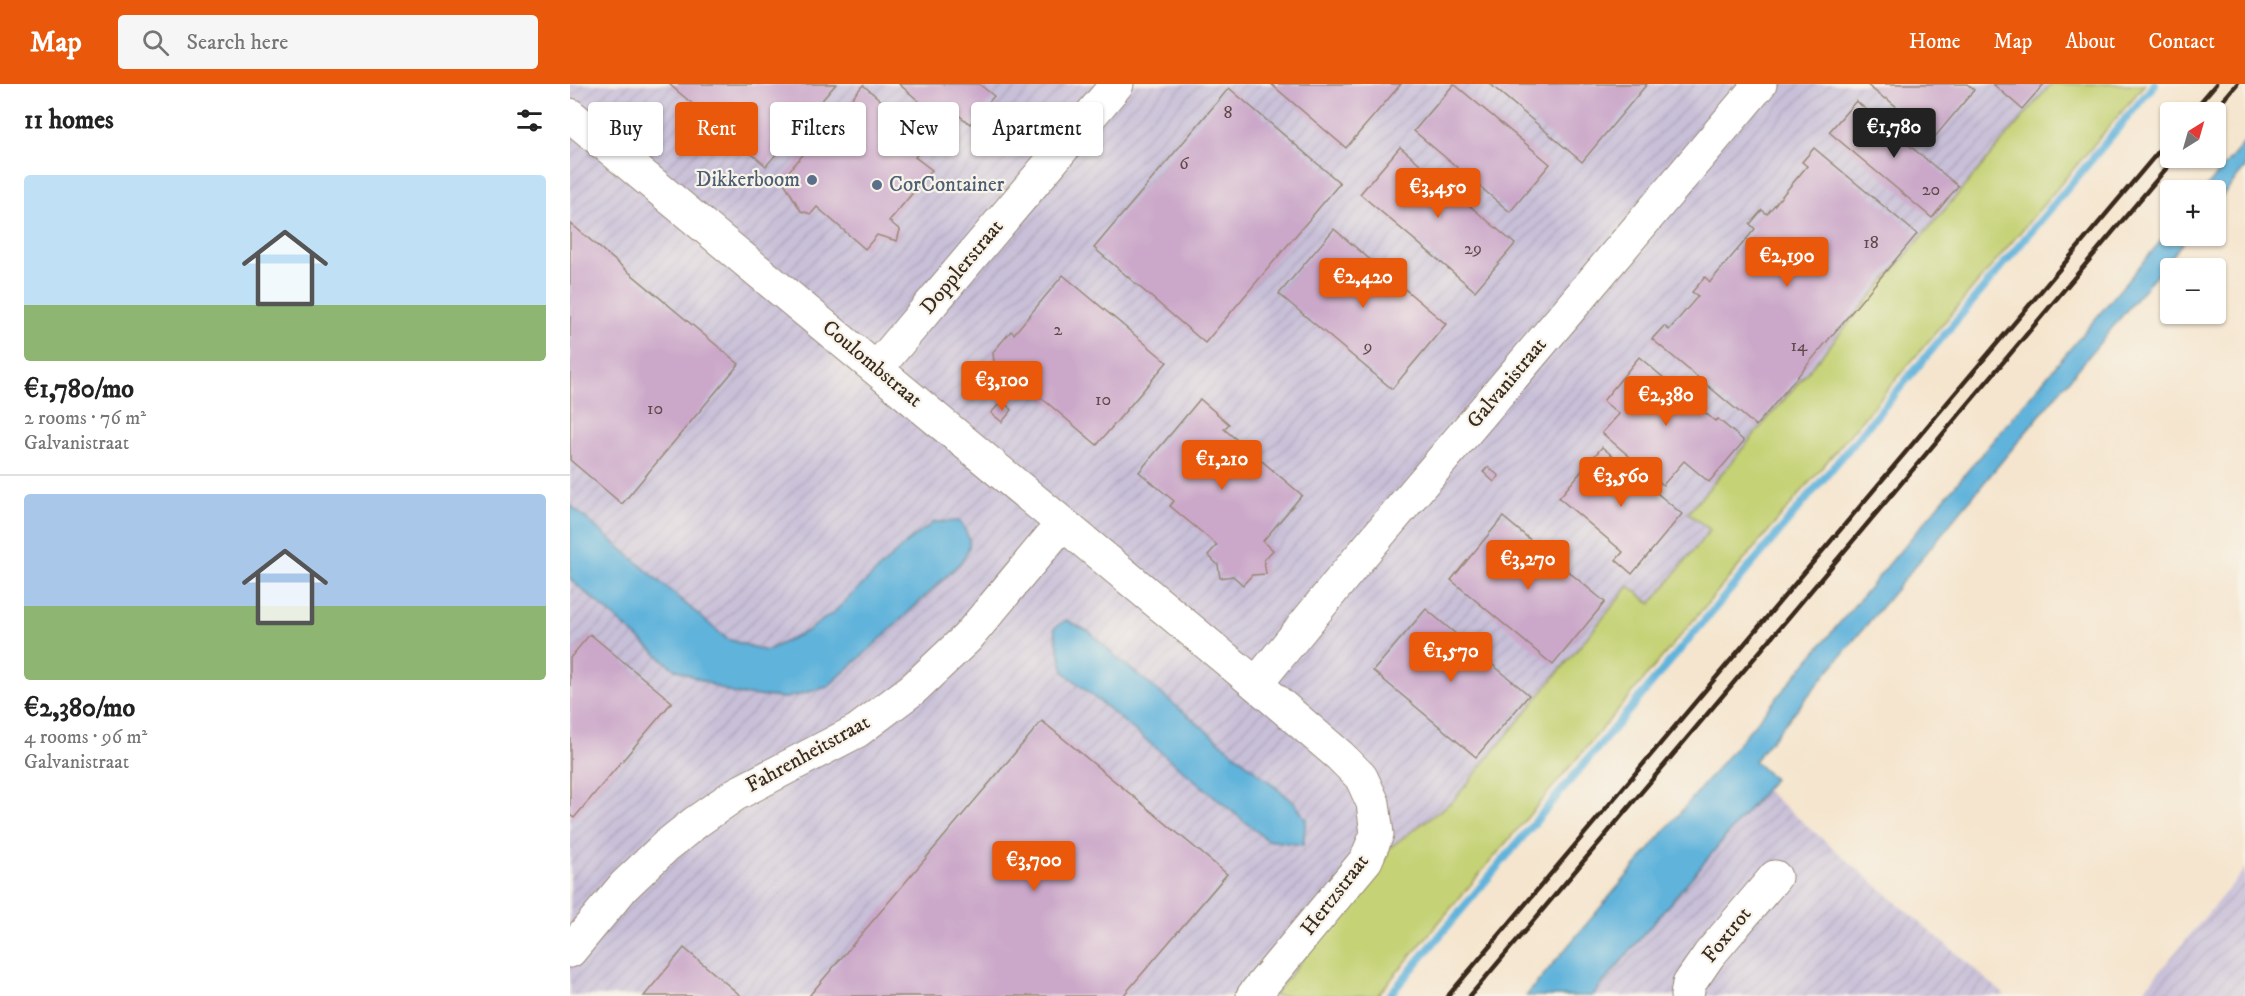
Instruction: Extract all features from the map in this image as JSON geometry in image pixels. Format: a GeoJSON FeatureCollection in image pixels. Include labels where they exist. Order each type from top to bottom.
{"type":"FeatureCollection","features":[{"type":"Feature","properties":{"kind":"street","name":"Dopplerstraat"},"geometry":{"type":"LineString","coordinates":[[877,368],[1117,84]]}},
{"type":"Feature","properties":{"kind":"street","name":"Galvanistraat"},"geometry":{"type":"LineString","coordinates":[[1256,684],[1354,564],[1761,84]]}},
{"type":"Feature","properties":{"kind":"street","name":"Coulombstraat"},"geometry":{"type":"LineString","coordinates":[[570,114],[1256,684]]}},
{"type":"Feature","properties":{"kind":"street","name":"Fahrenheitstraat"},"geometry":{"type":"LineString","coordinates":[[570,951],[624,886],[666,846],[696,822],[736,794],[857,731],[913,689],[967,638],[1062,524]]}},
{"type":"Feature","properties":{"kind":"street","name":"Hertzstraat"},"geometry":{"type":"LineString","coordinates":[[1253,996],[1366,860],[1377,834],[1373,803],[1361,777],[1256,684]]}},
{"type":"Feature","properties":{"kind":"street","name":"Foxtrot"},"geometry":{"type":"LineString","coordinates":[[1687,996],[1689,984],[1709,955],[1775,877]]}},
{"type":"Feature","properties":{"kind":"shaded area"},"geometry":{"type":"Polygon","coordinates":[[[570,84],[2130,84],[1351,996],[570,996],[570,84]]]}},
{"type":"Feature","properties":{"kind":"shaded area"},"geometry":{"type":"Polygon","coordinates":[[[1742,770],[2006,996],[1550,996],[1742,770]]]}},
{"type":"Feature","properties":{"kind":"shaded area"},"geometry":{"type":"Polygon","coordinates":[[[2245,869],[2245,996],[2139,996],[2245,869]]]}},
{"type":"Feature","properties":{"kind":"green space"},"geometry":{"type":"Polygon","coordinates":[[[2051,84],[2145,84],[1377,996],[1273,996],[1386,857],[1389,848],[1453,801],[1629,586],[1651,604],[1710,530],[1688,513],[2051,84]]]}},
{"type":"Feature","properties":{"kind":"water"},"geometry":{"type":"Polygon","coordinates":[[[2245,142],[2245,168],[2226,191],[2226,180],[2213,180],[2223,168],[2226,168],[2226,164],[2245,142]]]}},
{"type":"Feature","properties":{"kind":"water"},"geometry":{"type":"Polygon","coordinates":[[[2160,242],[2160,246],[2180,246],[2170,258],[2160,258],[2160,270],[1754,761],[1774,779],[1592,996],[1526,996],[2160,242]]]}},
{"type":"Feature","properties":{"kind":"water"},"geometry":{"type":"Polygon","coordinates":[[[570,505],[727,639],[766,651],[807,631],[834,612],[906,543],[934,522],[960,521],[969,538],[969,547],[960,563],[827,687],[786,698],[734,694],[673,668],[570,579],[570,505]]]}},
{"type":"Feature","properties":{"kind":"water"},"geometry":{"type":"Polygon","coordinates":[[[1066,620],[1090,632],[1115,656],[1295,803],[1306,820],[1303,845],[1267,840],[1064,672],[1054,628],[1066,620]]]}},
{"type":"Feature","properties":{"kind":"building"},"geometry":{"type":"Polygon","coordinates":[[[669,84],[836,84],[821,102],[770,102],[770,156],[775,156],[766,166],[754,156],[758,156],[758,102],[690,102],[669,84]]]}},
{"type":"Feature","properties":{"kind":"building"},"geometry":{"type":"Polygon","coordinates":[[[899,84],[979,84],[994,96],[989,102],[971,102],[970,124],[959,115],[959,102],[920,102],[899,84]]]}},
{"type":"Feature","properties":{"kind":"building"},"geometry":{"type":"Polygon","coordinates":[[[1271,84],[1401,84],[1346,148],[1271,84]]]}},
{"type":"Feature","properties":{"kind":"building"},"geometry":{"type":"Polygon","coordinates":[[[1454,84],[1550,164],[1510,212],[1414,131],[1454,84]]]}},
{"type":"Feature","properties":{"kind":"building"},"geometry":{"type":"Polygon","coordinates":[[[1490,84],[1647,84],[1582,162],[1490,84]]]}},
{"type":"Feature","properties":{"kind":"building"},"geometry":{"type":"Polygon","coordinates":[[[1866,84],[1967,84],[1974,90],[1934,138],[1866,84]]]}},
{"type":"Feature","properties":{"kind":"building"},"geometry":{"type":"Polygon","coordinates":[[[1993,84],[2044,84],[2022,109],[1993,84]]]}},
{"type":"Feature","properties":{"kind":"building"},"geometry":{"type":"Polygon","coordinates":[[[863,85],[883,102],[878,102],[878,156],[916,156],[932,170],[889,221],[900,230],[897,241],[877,235],[865,249],[817,207],[811,214],[801,211],[782,179],[802,156],[866,156],[866,102],[848,102],[863,85]]]}},
{"type":"Feature","properties":{"kind":"building"},"geometry":{"type":"Polygon","coordinates":[[[1229,88],[1340,183],[1205,343],[1094,248],[1229,88]]]}},
{"type":"Feature","properties":{"kind":"building"},"geometry":{"type":"Polygon","coordinates":[[[1856,101],[1958,186],[1932,218],[1829,132],[1856,101]]]}},
{"type":"Feature","properties":{"kind":"building"},"geometry":{"type":"Polygon","coordinates":[[[1400,147],[1515,244],[1475,291],[1360,194],[1400,147]]]}},
{"type":"Feature","properties":{"kind":"building"},"geometry":{"type":"Polygon","coordinates":[[[1814,148],[1917,234],[1756,426],[1652,339],[1664,326],[1669,330],[1698,296],[1692,292],[1705,277],[1710,282],[1755,229],[1750,224],[1762,210],[1767,214],[1807,166],[1802,162],[1814,148]]]}},
{"type":"Feature","properties":{"kind":"building"},"geometry":{"type":"Polygon","coordinates":[[[570,223],[739,364],[622,504],[570,460],[570,223]]]}},
{"type":"Feature","properties":{"kind":"building"},"geometry":{"type":"Polygon","coordinates":[[[1334,229],[1446,324],[1392,389],[1279,294],[1334,229]]]}},
{"type":"Feature","properties":{"kind":"building"},"geometry":{"type":"Polygon","coordinates":[[[1063,275],[1167,362],[1097,445],[1018,378],[1015,381],[994,363],[993,352],[1011,331],[1014,334],[1063,275]]]}},
{"type":"Feature","properties":{"kind":"building"},"geometry":{"type":"Polygon","coordinates":[[[1639,357],[1715,421],[1718,419],[1744,441],[1709,482],[1684,461],[1663,485],[1602,433],[1619,414],[1603,401],[1639,357]]]}},
{"type":"Feature","properties":{"kind":"building"},"geometry":{"type":"Polygon","coordinates":[[[1200,399],[1229,424],[1224,429],[1302,495],[1263,541],[1273,550],[1264,560],[1266,574],[1252,575],[1243,585],[1233,576],[1220,578],[1218,565],[1208,555],[1217,545],[1170,506],[1174,501],[1139,472],[1200,399]]]}},
{"type":"Feature","properties":{"kind":"building"},"geometry":{"type":"Polygon","coordinates":[[[1002,401],[1012,410],[1002,422],[991,413],[1002,401]]]}},
{"type":"Feature","properties":{"kind":"building"},"geometry":{"type":"Polygon","coordinates":[[[1602,447],[1682,514],[1632,574],[1616,560],[1623,552],[1559,498],[1602,447]]]}},
{"type":"Feature","properties":{"kind":"building"},"geometry":{"type":"Polygon","coordinates":[[[1488,467],[1499,476],[1494,482],[1483,472],[1488,467]]]}},
{"type":"Feature","properties":{"kind":"building"},"geometry":{"type":"Polygon","coordinates":[[[1503,517],[1605,602],[1553,665],[1451,580],[1503,517]]]}},
{"type":"Feature","properties":{"kind":"building"},"geometry":{"type":"Polygon","coordinates":[[[1426,609],[1529,695],[1476,757],[1373,671],[1426,609]]]}},
{"type":"Feature","properties":{"kind":"building"},"geometry":{"type":"Polygon","coordinates":[[[590,634],[672,702],[574,818],[570,815],[570,658],[590,634]]]}},
{"type":"Feature","properties":{"kind":"building"},"geometry":{"type":"Polygon","coordinates":[[[1042,721],[1227,874],[1123,996],[809,996],[1042,721]]]}},
{"type":"Feature","properties":{"kind":"building"},"geometry":{"type":"Polygon","coordinates":[[[684,948],[741,996],[644,996],[684,948]]]}},
{"type":"Feature","properties":{"kind":"waterway"},"geometry":{"type":"LineString","coordinates":[[1389,996],[2155,84]]}},
{"type":"Feature","properties":{"kind":"railway"},"geometry":{"type":"LineString","coordinates":[[2201,102],[2216,84]]}},
{"type":"Feature","properties":{"kind":"railway"},"geometry":{"type":"LineString","coordinates":[[2222,102],[2237,84]]}},
{"type":"Feature","properties":{"kind":"railway"},"geometry":{"type":"LineString","coordinates":[[1448,996],[2160,150]]}},
{"type":"Feature","properties":{"kind":"railway"},"geometry":{"type":"LineString","coordinates":[[1470,996],[2167,168]]}},
{"type":"Feature","properties":{"kind":"place","name":"Dikkerboom"},"geometry":{"type":"Point","coordinates":[812,180]}},
{"type":"Feature","properties":{"kind":"place","name":"CorContainer"},"geometry":{"type":"Point","coordinates":[877,185]}}]}
